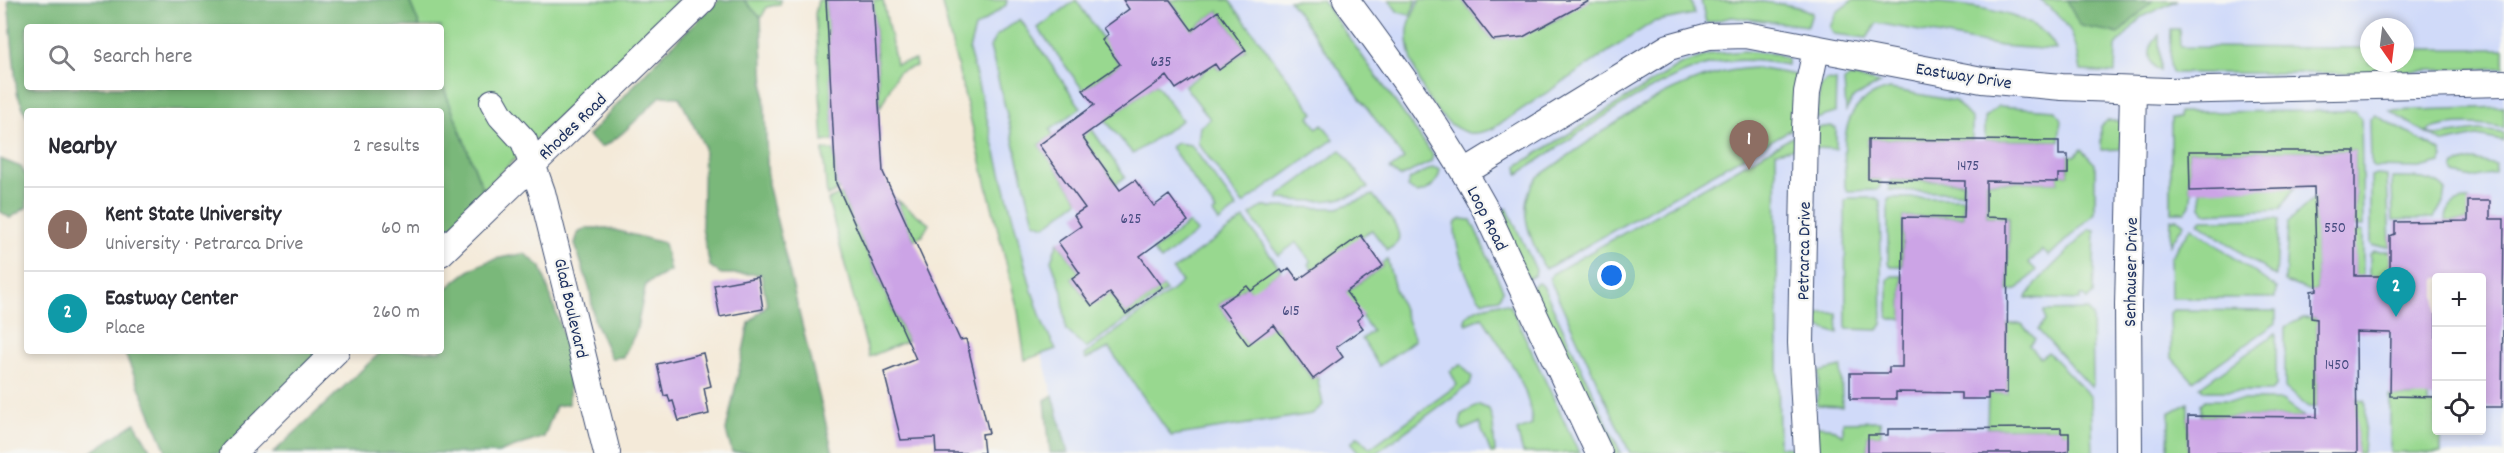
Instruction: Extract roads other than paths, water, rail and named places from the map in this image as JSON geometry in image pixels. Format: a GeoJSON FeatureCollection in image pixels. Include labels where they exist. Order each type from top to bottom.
{"type":"FeatureCollection","features":[{"type":"Feature","properties":{"kind":"street","name":"Loop Road"},"geometry":{"type":"LineString","coordinates":[[1346,0],[1411,90],[1465,172],[1484,207],[1599,453]]}},
{"type":"Feature","properties":{"kind":"street","name":"Rhodes Road"},"geometry":{"type":"LineString","coordinates":[[444,250],[700,1]]}},
{"type":"Feature","properties":{"kind":"street","name":"Eastway Drive"},"geometry":{"type":"LineString","coordinates":[[1465,172],[1669,47],[1709,36],[1746,35],[1982,80],[2133,91],[2504,83]]}},
{"type":"Feature","properties":{"kind":"street","name":"Petrarca Drive"},"geometry":{"type":"LineString","coordinates":[[1807,453],[1801,343],[1805,147],[1807,92],[1816,50]]}},
{"type":"Feature","properties":{"kind":"street","name":"Senhauser Drive"},"geometry":{"type":"LineString","coordinates":[[2129,453],[2128,305],[2133,91]]}},
{"type":"Feature","properties":{"kind":"street","name":"Glad Boulevard"},"geometry":{"type":"LineString","coordinates":[[493,102],[501,116],[524,141],[554,234],[607,453]]}},
{"type":"Feature","properties":{"kind":"street"},"geometry":{"type":"LineString","coordinates":[[233,453],[333,354]]}},
{"type":"Feature","properties":{"kind":"place","name":"Kent State University"},"geometry":{"type":"Point","coordinates":[1749,170]}},
{"type":"Feature","properties":{"kind":"place","name":"Eastway Center"},"geometry":{"type":"Point","coordinates":[2396,317]}}]}
